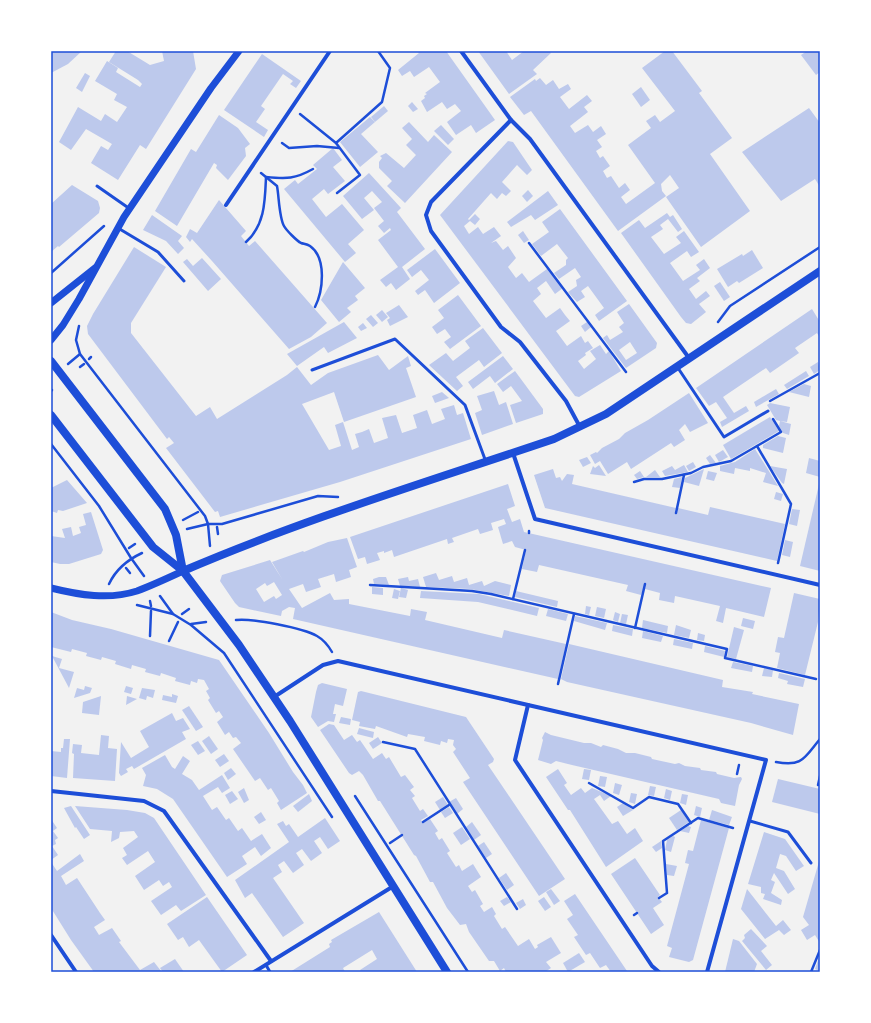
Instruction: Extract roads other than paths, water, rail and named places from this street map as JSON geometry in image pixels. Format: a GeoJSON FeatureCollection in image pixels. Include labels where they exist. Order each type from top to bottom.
{"type":"FeatureCollection","features":[{"type":"Feature","properties":{"kind":"main road"},"geometry":{"type":"LineString","coordinates":[[183,571],[211,559],[373,499],[554,439],[580,427],[606,414],[820,271]]}},
{"type":"Feature","properties":{"kind":"main road"},"geometry":{"type":"LineString","coordinates":[[51,361],[165,509],[176,535],[183,571]]}},
{"type":"Feature","properties":{"kind":"main road"},"geometry":{"type":"LineString","coordinates":[[51,415],[153,547],[183,571],[239,645],[274,697],[392,887],[447,972]]}},
{"type":"Feature","properties":{"kind":"street"},"geometry":{"type":"LineString","coordinates":[[226,206],[330,51]]}},
{"type":"Feature","properties":{"kind":"street"},"geometry":{"type":"LineString","coordinates":[[461,51],[511,120],[530,139],[689,358]]}},
{"type":"Feature","properties":{"kind":"street"},"geometry":{"type":"LineString","coordinates":[[51,340],[63,325],[124,217],[236,53]]}},
{"type":"Feature","properties":{"kind":"street"},"geometry":{"type":"LineString","coordinates":[[511,120],[431,202],[426,215],[431,232],[501,327],[520,342],[566,401],[580,427]]}},
{"type":"Feature","properties":{"kind":"street"},"geometry":{"type":"LineString","coordinates":[[51,303],[97,267]]}},
{"type":"Feature","properties":{"kind":"street"},"geometry":{"type":"LineString","coordinates":[[513,453],[535,519],[820,585]]}},
{"type":"Feature","properties":{"kind":"street"},"geometry":{"type":"LineString","coordinates":[[51,588],[73,593],[104,596],[135,591],[183,571]]}},
{"type":"Feature","properties":{"kind":"street"},"geometry":{"type":"LineString","coordinates":[[274,697],[323,665],[338,661],[766,760],[707,972]]}},
{"type":"Feature","properties":{"kind":"street"},"geometry":{"type":"LineString","coordinates":[[528,705],[515,760],[652,966],[659,972]]}},
{"type":"Feature","properties":{"kind":"street"},"geometry":{"type":"LineString","coordinates":[[51,790],[144,801],[164,811],[271,961]]}},
{"type":"Feature","properties":{"kind":"street"},"geometry":{"type":"LineString","coordinates":[[254,972],[392,887]]}},
{"type":"Feature","properties":{"kind":"street"},"geometry":{"type":"LineString","coordinates":[[51,935],[76,972]]}},
{"type":"Feature","properties":{"kind":"lane"},"geometry":{"type":"LineString","coordinates":[[97,186],[130,209]]}},
{"type":"Feature","properties":{"kind":"lane"},"geometry":{"type":"LineString","coordinates":[[118,228],[158,252],[184,281]]}},
{"type":"Feature","properties":{"kind":"lane"},"geometry":{"type":"LineString","coordinates":[[312,370],[395,339],[465,405],[486,462]]}},
{"type":"Feature","properties":{"kind":"lane"},"geometry":{"type":"LineString","coordinates":[[677,367],[724,437],[768,411]]}},
{"type":"Feature","properties":{"kind":"lane"},"geometry":{"type":"LineString","coordinates":[[750,821],[788,832],[811,863]]}},
{"type":"Feature","properties":{"kind":"lane"},"geometry":{"type":"LineString","coordinates":[[266,965],[270,972]]}}]}
